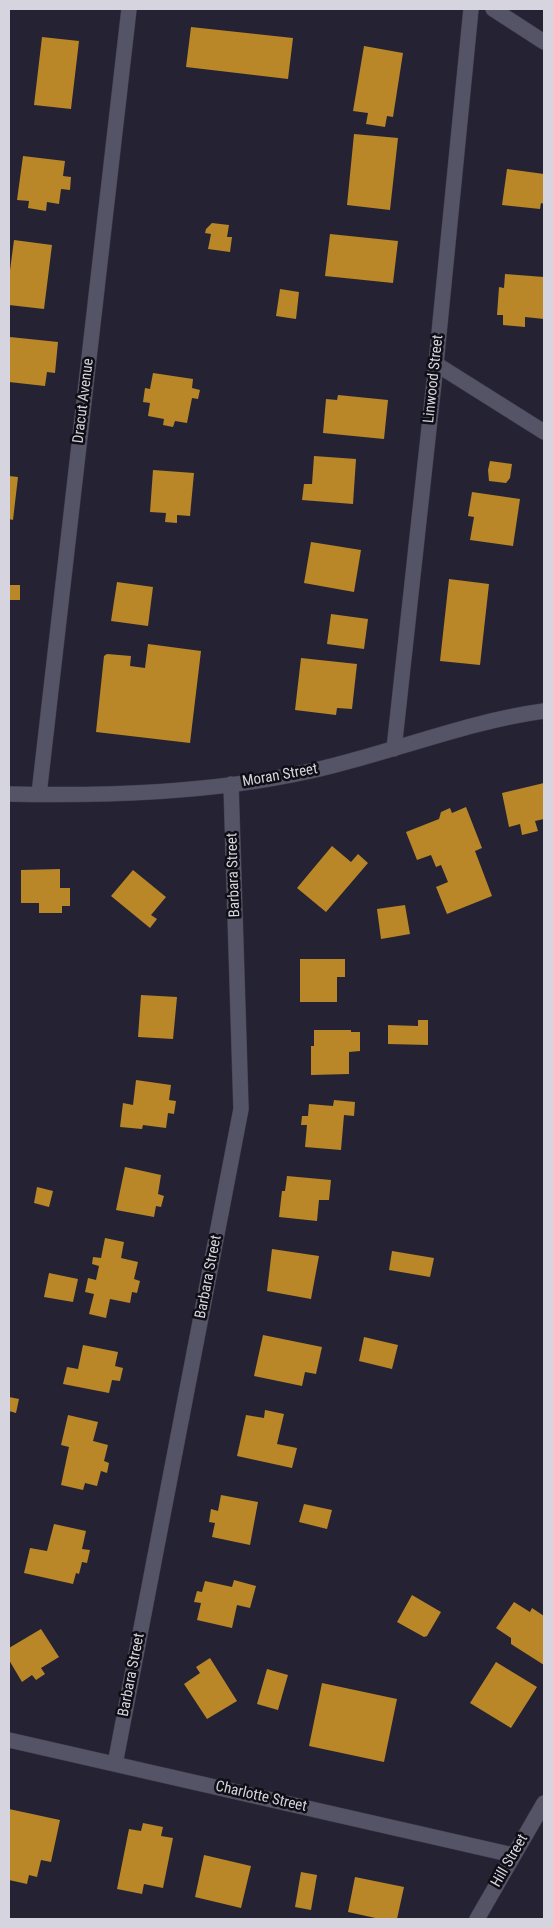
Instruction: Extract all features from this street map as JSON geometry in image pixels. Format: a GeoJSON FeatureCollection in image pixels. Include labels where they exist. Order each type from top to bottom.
{"type":"FeatureCollection","features":[{"type":"Feature","properties":{"kind":"street","name":"Dracut Avenue"},"geometry":{"type":"LineString","coordinates":[[39,794],[129,9]]}},
{"type":"Feature","properties":{"kind":"street","name":"Linwood Street"},"geometry":{"type":"LineString","coordinates":[[394,749],[436,364],[471,9]]}},
{"type":"Feature","properties":{"kind":"street"},"geometry":{"type":"LineString","coordinates":[[493,9],[544,42]]}},
{"type":"Feature","properties":{"kind":"street"},"geometry":{"type":"LineString","coordinates":[[436,364],[544,432]]}},
{"type":"Feature","properties":{"kind":"street","name":"Moran Street"},"geometry":{"type":"LineString","coordinates":[[9,794],[170,790],[231,784],[305,772],[488,722],[544,711]]}},
{"type":"Feature","properties":{"kind":"street","name":"Barbara Street"},"geometry":{"type":"LineString","coordinates":[[115,1764],[241,1109],[231,784]]}},
{"type":"Feature","properties":{"kind":"street","name":"Charlotte Street"},"geometry":{"type":"LineString","coordinates":[[9,1740],[513,1855]]}},
{"type":"Feature","properties":{"kind":"street","name":"Hill Street"},"geometry":{"type":"LineString","coordinates":[[477,1919],[544,1802]]}},
{"type":"Feature","properties":{"kind":"building"},"geometry":{"type":"Polygon","coordinates":[[[191,27],[293,38],[288,79],[186,67],[191,27]]]}},
{"type":"Feature","properties":{"kind":"building"},"geometry":{"type":"Polygon","coordinates":[[[42,37],[79,41],[71,109],[34,105],[42,37]]]}},
{"type":"Feature","properties":{"kind":"building"},"geometry":{"type":"Polygon","coordinates":[[[364,46],[403,53],[393,117],[387,116],[385,127],[366,124],[368,113],[353,111],[364,46]]]}},
{"type":"Feature","properties":{"kind":"building"},"geometry":{"type":"Polygon","coordinates":[[[354,134],[398,138],[390,210],[347,205],[354,134]]]}},
{"type":"Feature","properties":{"kind":"building"},"geometry":{"type":"Polygon","coordinates":[[[23,156],[65,161],[63,176],[71,177],[70,190],[61,189],[59,204],[47,202],[46,211],[28,208],[29,201],[17,200],[23,156]]]}},
{"type":"Feature","properties":{"kind":"building"},"geometry":{"type":"Polygon","coordinates":[[[507,169],[544,174],[544,204],[541,203],[540,209],[502,205],[507,169]]]}},
{"type":"Feature","properties":{"kind":"building"},"geometry":{"type":"Polygon","coordinates":[[[212,223],[229,225],[227,237],[232,237],[230,252],[208,249],[211,234],[205,233],[212,223]]]}},
{"type":"Feature","properties":{"kind":"building"},"geometry":{"type":"Polygon","coordinates":[[[330,234],[398,241],[393,283],[325,276],[330,234]]]}},
{"type":"Feature","properties":{"kind":"building"},"geometry":{"type":"Polygon","coordinates":[[[14,240],[52,245],[44,309],[9,305],[9,278],[14,240]]]}},
{"type":"Feature","properties":{"kind":"building"},"geometry":{"type":"Polygon","coordinates":[[[505,274],[544,277],[544,319],[525,317],[525,327],[503,325],[503,315],[497,315],[499,287],[504,288],[505,274]]]}},
{"type":"Feature","properties":{"kind":"building"},"geometry":{"type":"Polygon","coordinates":[[[280,289],[299,292],[296,319],[276,316],[280,289]]]}},
{"type":"Feature","properties":{"kind":"building"},"geometry":{"type":"Polygon","coordinates":[[[10,337],[58,342],[55,373],[47,372],[45,386],[9,382],[10,337]]]}},
{"type":"Feature","properties":{"kind":"building"},"geometry":{"type":"Polygon","coordinates":[[[153,373],[193,379],[192,388],[200,390],[198,399],[192,398],[187,423],[175,421],[173,427],[163,425],[164,419],[148,416],[150,403],[143,402],[145,388],[150,389],[153,373]]]}},
{"type":"Feature","properties":{"kind":"building"},"geometry":{"type":"Polygon","coordinates":[[[338,395],[388,400],[384,439],[323,433],[326,399],[337,400],[338,395]]]}},
{"type":"Feature","properties":{"kind":"building"},"geometry":{"type":"Polygon","coordinates":[[[314,456],[356,459],[353,504],[302,500],[304,484],[312,484],[314,456]]]}},
{"type":"Feature","properties":{"kind":"building"},"geometry":{"type":"Polygon","coordinates":[[[490,461],[512,464],[510,478],[506,483],[489,481],[488,470],[490,461]]]}},
{"type":"Feature","properties":{"kind":"building"},"geometry":{"type":"Polygon","coordinates":[[[153,470],[194,473],[190,516],[177,515],[177,523],[165,522],[166,513],[150,512],[153,470]]]}},
{"type":"Feature","properties":{"kind":"building"},"geometry":{"type":"Polygon","coordinates":[[[9,476],[18,477],[13,520],[9,519],[9,476]]]}},
{"type":"Feature","properties":{"kind":"building"},"geometry":{"type":"Polygon","coordinates":[[[472,492],[520,499],[513,546],[470,540],[474,517],[468,516],[472,492]]]}},
{"type":"Feature","properties":{"kind":"building"},"geometry":{"type":"Polygon","coordinates":[[[311,542],[361,550],[354,592],[304,583],[311,542]]]}},
{"type":"Feature","properties":{"kind":"building"},"geometry":{"type":"Polygon","coordinates":[[[449,579],[489,584],[480,665],[440,661],[449,579]]]}},
{"type":"Feature","properties":{"kind":"building"},"geometry":{"type":"Polygon","coordinates":[[[117,582],[153,587],[148,626],[111,621],[117,582]]]}},
{"type":"Feature","properties":{"kind":"building"},"geometry":{"type":"Polygon","coordinates":[[[9,585],[20,585],[20,600],[9,600],[9,585]]]}},
{"type":"Feature","properties":{"kind":"building"},"geometry":{"type":"Polygon","coordinates":[[[331,614],[368,619],[364,649],[327,644],[331,614]]]}},
{"type":"Feature","properties":{"kind":"building"},"geometry":{"type":"Polygon","coordinates":[[[148,644],[201,651],[190,743],[96,732],[104,656],[107,654],[131,656],[130,666],[145,668],[148,644]]]}},
{"type":"Feature","properties":{"kind":"building"},"geometry":{"type":"Polygon","coordinates":[[[301,658],[357,664],[352,709],[337,708],[336,715],[295,710],[301,658]]]}},
{"type":"Feature","properties":{"kind":"building"},"geometry":{"type":"Polygon","coordinates":[[[544,783],[544,819],[535,821],[538,831],[522,835],[520,824],[509,827],[502,793],[544,783]]]}},
{"type":"Feature","properties":{"kind":"building"},"geometry":{"type":"Polygon","coordinates":[[[466,807],[482,848],[475,851],[492,896],[447,914],[436,887],[448,882],[441,865],[436,867],[431,855],[417,860],[406,832],[439,819],[441,812],[450,808],[452,813],[466,807]]]}},
{"type":"Feature","properties":{"kind":"building"},"geometry":{"type":"Polygon","coordinates":[[[332,846],[351,862],[358,854],[368,863],[326,912],[297,888],[332,846]]]}},
{"type":"Feature","properties":{"kind":"building"},"geometry":{"type":"Polygon","coordinates":[[[60,869],[60,888],[70,888],[70,906],[62,906],[62,913],[39,913],[39,903],[21,903],[21,870],[60,869]]]}},
{"type":"Feature","properties":{"kind":"building"},"geometry":{"type":"Polygon","coordinates":[[[133,870],[166,897],[151,915],[157,919],[150,928],[111,896],[133,870]]]}},
{"type":"Feature","properties":{"kind":"building"},"geometry":{"type":"Polygon","coordinates":[[[405,905],[410,934],[381,939],[377,909],[405,905]]]}},
{"type":"Feature","properties":{"kind":"building"},"geometry":{"type":"Polygon","coordinates":[[[300,959],[345,959],[345,977],[337,977],[337,1002],[300,1002],[300,959]]]}},
{"type":"Feature","properties":{"kind":"building"},"geometry":{"type":"Polygon","coordinates":[[[141,995],[177,997],[173,1039],[138,1037],[141,995]]]}},
{"type":"Feature","properties":{"kind":"building"},"geometry":{"type":"Polygon","coordinates":[[[418,1020],[428,1020],[428,1045],[388,1044],[388,1025],[418,1026],[418,1020]]]}},
{"type":"Feature","properties":{"kind":"building"},"geometry":{"type":"Polygon","coordinates":[[[314,1030],[351,1030],[351,1032],[360,1032],[360,1051],[349,1052],[349,1074],[311,1075],[311,1046],[314,1046],[314,1030]]]}},
{"type":"Feature","properties":{"kind":"building"},"geometry":{"type":"Polygon","coordinates":[[[136,1080],[171,1085],[169,1100],[176,1101],[174,1114],[168,1113],[166,1128],[143,1125],[142,1129],[120,1127],[123,1103],[133,1105],[136,1080]]]}},
{"type":"Feature","properties":{"kind":"building"},"geometry":{"type":"Polygon","coordinates":[[[334,1100],[355,1102],[354,1116],[344,1115],[341,1150],[305,1147],[307,1125],[301,1125],[302,1116],[308,1116],[309,1104],[333,1106],[334,1100]]]}},
{"type":"Feature","properties":{"kind":"building"},"geometry":{"type":"Polygon","coordinates":[[[125,1167],[161,1175],[158,1194],[164,1196],[161,1207],[156,1206],[154,1217],[116,1210],[125,1167]]]}},
{"type":"Feature","properties":{"kind":"building"},"geometry":{"type":"Polygon","coordinates":[[[287,1176],[331,1180],[329,1200],[319,1200],[317,1221],[279,1217],[282,1191],[285,1191],[287,1176]]]}},
{"type":"Feature","properties":{"kind":"building"},"geometry":{"type":"Polygon","coordinates":[[[37,1187],[53,1191],[49,1207],[34,1203],[37,1187]]]}},
{"type":"Feature","properties":{"kind":"building"},"geometry":{"type":"Polygon","coordinates":[[[105,1238],[124,1242],[121,1258],[138,1262],[134,1279],[140,1281],[137,1293],[132,1292],[130,1303],[110,1299],[106,1318],[89,1314],[94,1294],[85,1292],[88,1278],[96,1280],[99,1266],[92,1264],[93,1257],[101,1258],[105,1238]]]}},
{"type":"Feature","properties":{"kind":"building"},"geometry":{"type":"Polygon","coordinates":[[[272,1249],[319,1256],[311,1299],[267,1291],[272,1249]]]}},
{"type":"Feature","properties":{"kind":"building"},"geometry":{"type":"Polygon","coordinates":[[[392,1251],[434,1258],[430,1277],[389,1270],[392,1251]]]}},
{"type":"Feature","properties":{"kind":"building"},"geometry":{"type":"Polygon","coordinates":[[[49,1273],[78,1279],[73,1302],[44,1297],[49,1273]]]}},
{"type":"Feature","properties":{"kind":"building"},"geometry":{"type":"Polygon","coordinates":[[[263,1335],[322,1347],[316,1374],[305,1372],[302,1386],[254,1376],[263,1335]]]}},
{"type":"Feature","properties":{"kind":"building"},"geometry":{"type":"Polygon","coordinates":[[[364,1337],[398,1345],[392,1369],[359,1361],[364,1337]]]}},
{"type":"Feature","properties":{"kind":"building"},"geometry":{"type":"Polygon","coordinates":[[[83,1345],[118,1352],[115,1366],[123,1368],[120,1381],[112,1380],[109,1393],[63,1384],[67,1367],[78,1369],[83,1345]]]}},
{"type":"Feature","properties":{"kind":"building"},"geometry":{"type":"Polygon","coordinates":[[[9,1397],[19,1399],[16,1413],[9,1411],[9,1397]]]}},
{"type":"Feature","properties":{"kind":"building"},"geometry":{"type":"Polygon","coordinates":[[[265,1410],[284,1414],[277,1444],[297,1448],[292,1468],[237,1456],[246,1415],[264,1418],[265,1410]]]}},
{"type":"Feature","properties":{"kind":"building"},"geometry":{"type":"Polygon","coordinates":[[[68,1415],[98,1422],[93,1441],[108,1445],[104,1461],[109,1463],[107,1473],[101,1471],[97,1486],[85,1483],[83,1490],[61,1485],[69,1447],[61,1445],[68,1415]]]}},
{"type":"Feature","properties":{"kind":"building"},"geometry":{"type":"Polygon","coordinates":[[[221,1495],[258,1502],[250,1545],[212,1537],[215,1523],[209,1522],[211,1509],[218,1511],[221,1495]]]}},
{"type":"Feature","properties":{"kind":"building"},"geometry":{"type":"Polygon","coordinates":[[[304,1504],[332,1510],[327,1529],[299,1522],[304,1504]]]}},
{"type":"Feature","properties":{"kind":"building"},"geometry":{"type":"Polygon","coordinates":[[[54,1524],[86,1531],[82,1549],[90,1550],[87,1563],[82,1562],[79,1574],[76,1573],[73,1584],[24,1573],[30,1548],[47,1551],[54,1524]]]}},
{"type":"Feature","properties":{"kind":"building"},"geometry":{"type":"Polygon","coordinates":[[[234,1580],[256,1586],[250,1608],[237,1605],[232,1628],[197,1620],[201,1603],[194,1602],[197,1591],[202,1592],[205,1581],[232,1587],[234,1580]]]}},
{"type":"Feature","properties":{"kind":"building"},"geometry":{"type":"Polygon","coordinates":[[[412,1595],[441,1612],[427,1636],[424,1637],[397,1622],[412,1595]]]}},
{"type":"Feature","properties":{"kind":"building"},"geometry":{"type":"Polygon","coordinates":[[[514,1602],[530,1612],[532,1608],[544,1616],[544,1665],[511,1644],[511,1638],[496,1628],[514,1602]]]}},
{"type":"Feature","properties":{"kind":"building"},"geometry":{"type":"Polygon","coordinates":[[[41,1629],[59,1657],[41,1668],[45,1674],[36,1680],[32,1675],[22,1682],[9,1660],[9,1648],[41,1629]]]}},
{"type":"Feature","properties":{"kind":"building"},"geometry":{"type":"Polygon","coordinates":[[[210,1658],[237,1701],[207,1719],[184,1684],[200,1673],[196,1667],[210,1658]]]}},
{"type":"Feature","properties":{"kind":"building"},"geometry":{"type":"Polygon","coordinates":[[[496,1662],[537,1687],[511,1728],[470,1703],[496,1662]]]}},
{"type":"Feature","properties":{"kind":"building"},"geometry":{"type":"Polygon","coordinates":[[[267,1669],[288,1675],[278,1710],[257,1704],[267,1669]]]}},
{"type":"Feature","properties":{"kind":"building"},"geometry":{"type":"Polygon","coordinates":[[[322,1683],[397,1699],[384,1762],[309,1746],[322,1683]]]}},
{"type":"Feature","properties":{"kind":"building"},"geometry":{"type":"Polygon","coordinates":[[[9,1809],[60,1820],[51,1862],[41,1860],[37,1877],[29,1875],[27,1884],[9,1880],[9,1809]]]}},
{"type":"Feature","properties":{"kind":"building"},"geometry":{"type":"Polygon","coordinates":[[[143,1823],[163,1827],[161,1836],[173,1838],[163,1888],[144,1884],[142,1894],[117,1889],[129,1829],[141,1831],[143,1823]]]}},
{"type":"Feature","properties":{"kind":"building"},"geometry":{"type":"Polygon","coordinates":[[[204,1855],[251,1866],[241,1908],[195,1897],[204,1855]]]}},
{"type":"Feature","properties":{"kind":"building"},"geometry":{"type":"Polygon","coordinates":[[[301,1872],[317,1875],[311,1910],[295,1907],[301,1872]]]}},
{"type":"Feature","properties":{"kind":"building"},"geometry":{"type":"Polygon","coordinates":[[[355,1877],[404,1887],[397,1919],[380,1919],[348,1912],[355,1877]]]}}]}
